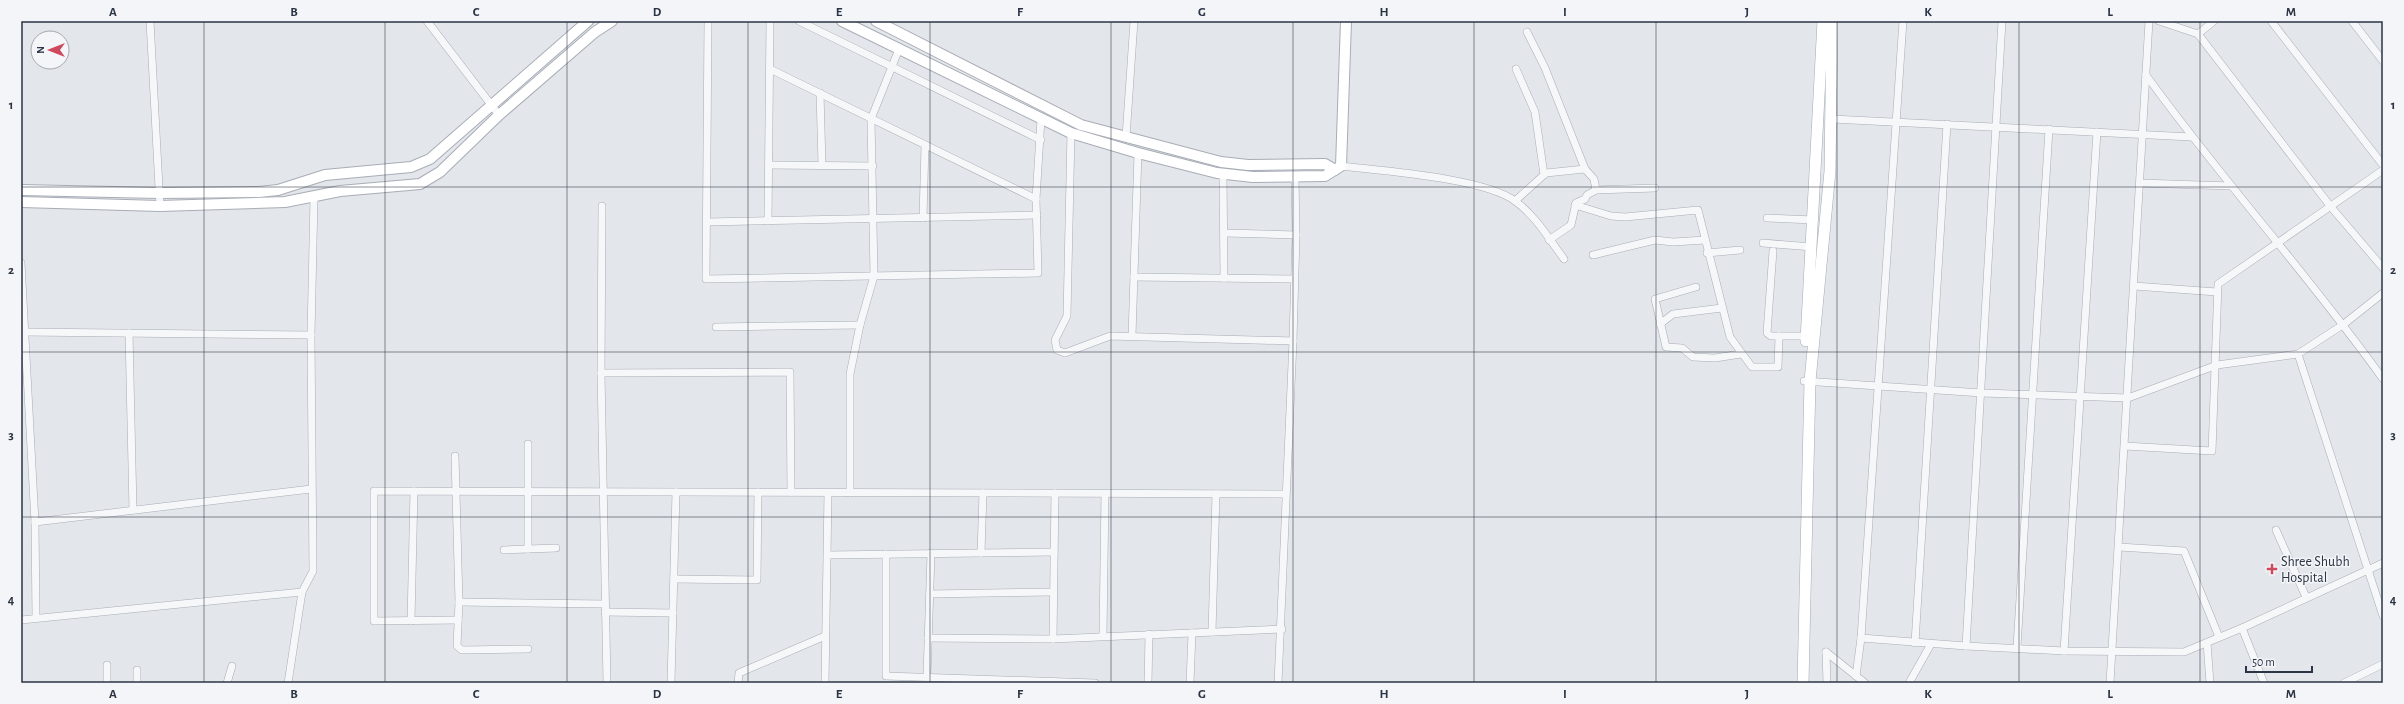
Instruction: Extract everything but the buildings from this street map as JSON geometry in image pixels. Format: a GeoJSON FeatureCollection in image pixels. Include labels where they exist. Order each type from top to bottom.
{"type":"FeatureCollection","features":[{"type":"Feature","properties":{"kind":"main road"},"geometry":{"type":"LineString","coordinates":[[1803,683],[1807,336],[1823,21]]}},
{"type":"Feature","properties":{"kind":"main road"},"geometry":{"type":"LineString","coordinates":[[1796,683],[1807,381],[1830,172],[1832,119],[1832,21]]}},
{"type":"Feature","properties":{"kind":"street"},"geometry":{"type":"LineString","coordinates":[[150,21],[160,206]]}},
{"type":"Feature","properties":{"kind":"street"},"geometry":{"type":"LineString","coordinates":[[427,21],[490,106],[499,115]]}},
{"type":"Feature","properties":{"kind":"street"},"geometry":{"type":"LineString","coordinates":[[21,190],[160,193],[278,190],[325,176],[411,167],[430,159],[588,21]]}},
{"type":"Feature","properties":{"kind":"street"},"geometry":{"type":"LineString","coordinates":[[21,202],[160,206],[285,202],[340,191],[420,184],[440,172],[499,115],[595,32],[612,21]]}},
{"type":"Feature","properties":{"kind":"street"},"geometry":{"type":"LineString","coordinates":[[708,21],[706,280],[1038,273],[1036,198],[1041,140],[1041,118]]}},
{"type":"Feature","properties":{"kind":"street"},"geometry":{"type":"LineString","coordinates":[[768,221],[770,21]]}},
{"type":"Feature","properties":{"kind":"street"},"geometry":{"type":"LineString","coordinates":[[799,21],[1041,140]]}},
{"type":"Feature","properties":{"kind":"street"},"geometry":{"type":"LineString","coordinates":[[842,21],[1070,133],[1138,153],[1223,174],[1253,177],[1325,176],[1338,168]]}},
{"type":"Feature","properties":{"kind":"street"},"geometry":{"type":"LineString","coordinates":[[876,21],[1068,121],[1126,137],[1221,162],[1255,165],[1325,164],[1338,168],[1485,187],[1515,200],[1536,221],[1564,259]]}},
{"type":"Feature","properties":{"kind":"street"},"geometry":{"type":"LineString","coordinates":[[1126,137],[1134,21]]}},
{"type":"Feature","properties":{"kind":"street"},"geometry":{"type":"LineString","coordinates":[[1338,168],[1346,21]]}},
{"type":"Feature","properties":{"kind":"street"},"geometry":{"type":"LineString","coordinates":[[1856,676],[1861,638],[1903,21]]}},
{"type":"Feature","properties":{"kind":"street"},"geometry":{"type":"LineString","coordinates":[[1966,646],[1982,393],[2002,21]]}},
{"type":"Feature","properties":{"kind":"street"},"geometry":{"type":"LineString","coordinates":[[2110,683],[2128,398],[2149,21]]}},
{"type":"Feature","properties":{"kind":"street"},"geometry":{"type":"LineString","coordinates":[[2159,21],[2198,34],[2331,207],[2383,268]]}},
{"type":"Feature","properties":{"kind":"street"},"geometry":{"type":"LineString","coordinates":[[2198,34],[2214,21]]}},
{"type":"Feature","properties":{"kind":"street"},"geometry":{"type":"LineString","coordinates":[[2271,21],[2383,165]]}},
{"type":"Feature","properties":{"kind":"street"},"geometry":{"type":"LineString","coordinates":[[2352,21],[2383,61]]}},
{"type":"Feature","properties":{"kind":"street"},"geometry":{"type":"LineString","coordinates":[[1527,32],[1545,68],[1585,169],[1594,179],[1596,190]]}},
{"type":"Feature","properties":{"kind":"street"},"geometry":{"type":"LineString","coordinates":[[850,493],[850,374],[860,325],[874,276],[871,118],[899,49]]}},
{"type":"Feature","properties":{"kind":"street"},"geometry":{"type":"LineString","coordinates":[[770,69],[1036,198]]}},
{"type":"Feature","properties":{"kind":"street"},"geometry":{"type":"LineString","coordinates":[[1516,69],[1535,112],[1544,175]]}},
{"type":"Feature","properties":{"kind":"street"},"geometry":{"type":"LineString","coordinates":[[2146,75],[2191,137],[2344,324],[2383,379]]}},
{"type":"Feature","properties":{"kind":"street"},"geometry":{"type":"LineString","coordinates":[[820,94],[822,165]]}},
{"type":"Feature","properties":{"kind":"street"},"geometry":{"type":"LineString","coordinates":[[1832,119],[1996,126],[2191,137]]}},
{"type":"Feature","properties":{"kind":"street"},"geometry":{"type":"LineString","coordinates":[[1915,643],[1932,389],[1947,124]]}},
{"type":"Feature","properties":{"kind":"street"},"geometry":{"type":"LineString","coordinates":[[2017,647],[2049,129]]}},
{"type":"Feature","properties":{"kind":"street"},"geometry":{"type":"LineString","coordinates":[[2064,650],[2097,132]]}},
{"type":"Feature","properties":{"kind":"street"},"geometry":{"type":"LineString","coordinates":[[1070,133],[1067,316],[1055,340],[1055,345],[1061,353],[1065,353],[1110,336],[1293,341]]}},
{"type":"Feature","properties":{"kind":"street"},"geometry":{"type":"LineString","coordinates":[[923,218],[925,145]]}},
{"type":"Feature","properties":{"kind":"street"},"geometry":{"type":"LineString","coordinates":[[1132,336],[1138,153]]}},
{"type":"Feature","properties":{"kind":"street"},"geometry":{"type":"LineString","coordinates":[[769,165],[873,166]]}},
{"type":"Feature","properties":{"kind":"street"},"geometry":{"type":"LineString","coordinates":[[1515,200],[1544,175],[1585,169]]}},
{"type":"Feature","properties":{"kind":"street"},"geometry":{"type":"LineString","coordinates":[[2125,446],[2212,451],[2217,365],[2218,284],[2383,170]]}},
{"type":"Feature","properties":{"kind":"street"},"geometry":{"type":"LineString","coordinates":[[1223,174],[1225,233],[1224,278]]}},
{"type":"Feature","properties":{"kind":"street"},"geometry":{"type":"LineString","coordinates":[[1278,683],[1282,629],[1285,494],[1293,341],[1296,235],[1295,177]]}},
{"type":"Feature","properties":{"kind":"street"},"geometry":{"type":"LineString","coordinates":[[2140,183],[2231,186]]}},
{"type":"Feature","properties":{"kind":"street"},"geometry":{"type":"LineString","coordinates":[[1550,240],[1571,225],[1575,205],[1596,190],[1655,188]]}},
{"type":"Feature","properties":{"kind":"street"},"geometry":{"type":"LineString","coordinates":[[288,683],[302,592],[312,571],[311,335],[314,197]]}},
{"type":"Feature","properties":{"kind":"street"},"geometry":{"type":"LineString","coordinates":[[1575,205],[1611,216],[1625,217],[1698,210],[1730,337],[1752,367],[1778,367],[1779,336]]}},
{"type":"Feature","properties":{"kind":"street"},"geometry":{"type":"LineString","coordinates":[[602,206],[601,373],[606,683]]}},
{"type":"Feature","properties":{"kind":"street"},"geometry":{"type":"LineString","coordinates":[[707,222],[1037,215]]}},
{"type":"Feature","properties":{"kind":"street"},"geometry":{"type":"LineString","coordinates":[[1767,218],[1814,220]]}},
{"type":"Feature","properties":{"kind":"street"},"geometry":{"type":"LineString","coordinates":[[1225,233],[1296,235]]}},
{"type":"Feature","properties":{"kind":"street"},"geometry":{"type":"LineString","coordinates":[[1593,255],[1655,240],[1672,242],[1705,240]]}},
{"type":"Feature","properties":{"kind":"street"},"geometry":{"type":"LineString","coordinates":[[1764,243],[1812,247]]}},
{"type":"Feature","properties":{"kind":"street"},"geometry":{"type":"LineString","coordinates":[[1708,253],[1740,250]]}},
{"type":"Feature","properties":{"kind":"street"},"geometry":{"type":"LineString","coordinates":[[1772,251],[1767,333],[1771,336],[1807,336]]}},
{"type":"Feature","properties":{"kind":"street"},"geometry":{"type":"LineString","coordinates":[[21,263],[35,522],[36,618]]}},
{"type":"Feature","properties":{"kind":"street"},"geometry":{"type":"LineString","coordinates":[[1134,277],[1294,279]]}},
{"type":"Feature","properties":{"kind":"street"},"geometry":{"type":"LineString","coordinates":[[2134,286],[2217,292]]}},
{"type":"Feature","properties":{"kind":"street"},"geometry":{"type":"LineString","coordinates":[[1696,287],[1655,299],[1667,348],[1682,348],[1693,357],[1715,358],[1741,354]]}},
{"type":"Feature","properties":{"kind":"street"},"geometry":{"type":"LineString","coordinates":[[1807,381],[1982,393],[2128,398],[2217,365],[2298,354],[2344,324],[2383,293]]}},
{"type":"Feature","properties":{"kind":"street"},"geometry":{"type":"LineString","coordinates":[[1660,324],[1673,314],[1722,308]]}},
{"type":"Feature","properties":{"kind":"street"},"geometry":{"type":"LineString","coordinates":[[716,327],[860,325]]}},
{"type":"Feature","properties":{"kind":"street"},"geometry":{"type":"LineString","coordinates":[[24,332],[311,335]]}},
{"type":"Feature","properties":{"kind":"street"},"geometry":{"type":"LineString","coordinates":[[129,333],[133,510]]}},
{"type":"Feature","properties":{"kind":"street"},"geometry":{"type":"LineString","coordinates":[[2298,354],[2383,616]]}},
{"type":"Feature","properties":{"kind":"street"},"geometry":{"type":"LineString","coordinates":[[601,373],[790,372],[791,492]]}},
{"type":"Feature","properties":{"kind":"street"},"geometry":{"type":"LineString","coordinates":[[528,444],[528,549]]}},
{"type":"Feature","properties":{"kind":"street"},"geometry":{"type":"LineString","coordinates":[[455,456],[459,602],[457,646],[462,650],[528,649]]}},
{"type":"Feature","properties":{"kind":"street"},"geometry":{"type":"LineString","coordinates":[[35,522],[311,489]]}},
{"type":"Feature","properties":{"kind":"street"},"geometry":{"type":"LineString","coordinates":[[458,620],[374,621],[374,491],[1285,494]]}},
{"type":"Feature","properties":{"kind":"street"},"geometry":{"type":"LineString","coordinates":[[411,621],[414,491]]}},
{"type":"Feature","properties":{"kind":"street"},"geometry":{"type":"LineString","coordinates":[[671,683],[676,492]]}},
{"type":"Feature","properties":{"kind":"street"},"geometry":{"type":"LineString","coordinates":[[674,579],[756,580],[758,492]]}},
{"type":"Feature","properties":{"kind":"street"},"geometry":{"type":"LineString","coordinates":[[825,683],[828,493]]}},
{"type":"Feature","properties":{"kind":"street"},"geometry":{"type":"LineString","coordinates":[[981,553],[983,493]]}},
{"type":"Feature","properties":{"kind":"street"},"geometry":{"type":"LineString","coordinates":[[1053,639],[1055,494]]}},
{"type":"Feature","properties":{"kind":"street"},"geometry":{"type":"LineString","coordinates":[[1103,636],[1105,494]]}},
{"type":"Feature","properties":{"kind":"street"},"geometry":{"type":"LineString","coordinates":[[1212,632],[1216,494]]}},
{"type":"Feature","properties":{"kind":"street"},"geometry":{"type":"LineString","coordinates":[[2276,530],[2306,598]]}},
{"type":"Feature","properties":{"kind":"street"},"geometry":{"type":"LineString","coordinates":[[2119,547],[2184,551],[2219,638]]}},
{"type":"Feature","properties":{"kind":"street"},"geometry":{"type":"LineString","coordinates":[[504,550],[556,548]]}},
{"type":"Feature","properties":{"kind":"street"},"geometry":{"type":"LineString","coordinates":[[828,555],[1054,552]]}},
{"type":"Feature","properties":{"kind":"street"},"geometry":{"type":"LineString","coordinates":[[927,676],[931,553]]}},
{"type":"Feature","properties":{"kind":"street"},"geometry":{"type":"LineString","coordinates":[[886,554],[886,676],[927,676],[1095,683]]}},
{"type":"Feature","properties":{"kind":"street"},"geometry":{"type":"LineString","coordinates":[[1861,638],[1966,646],[2064,650],[2184,652],[2242,628],[2383,563]]}},
{"type":"Feature","properties":{"kind":"street"},"geometry":{"type":"LineString","coordinates":[[21,620],[302,592]]}},
{"type":"Feature","properties":{"kind":"street"},"geometry":{"type":"LineString","coordinates":[[930,594],[1054,592]]}},
{"type":"Feature","properties":{"kind":"street"},"geometry":{"type":"LineString","coordinates":[[459,602],[605,604]]}},
{"type":"Feature","properties":{"kind":"street"},"geometry":{"type":"LineString","coordinates":[[605,612],[673,613]]}},
{"type":"Feature","properties":{"kind":"street"},"geometry":{"type":"LineString","coordinates":[[2242,628],[2264,683]]}},
{"type":"Feature","properties":{"kind":"street"},"geometry":{"type":"LineString","coordinates":[[928,638],[1053,639],[1282,629]]}},
{"type":"Feature","properties":{"kind":"street"},"geometry":{"type":"LineString","coordinates":[[1190,683],[1192,633]]}},
{"type":"Feature","properties":{"kind":"street"},"geometry":{"type":"LineString","coordinates":[[1148,683],[1149,634]]}},
{"type":"Feature","properties":{"kind":"street"},"geometry":{"type":"LineString","coordinates":[[738,683],[739,673],[825,636]]}},
{"type":"Feature","properties":{"kind":"street"},"geometry":{"type":"LineString","coordinates":[[2207,643],[2210,683]]}},
{"type":"Feature","properties":{"kind":"street"},"geometry":{"type":"LineString","coordinates":[[1909,683],[1931,644]]}},
{"type":"Feature","properties":{"kind":"street"},"geometry":{"type":"LineString","coordinates":[[1827,683],[1826,652],[1865,683]]}},
{"type":"Feature","properties":{"kind":"street"},"geometry":{"type":"LineString","coordinates":[[2344,683],[2383,664]]}},
{"type":"Feature","properties":{"kind":"street"},"geometry":{"type":"LineString","coordinates":[[107,665],[107,683]]}},
{"type":"Feature","properties":{"kind":"street"},"geometry":{"type":"LineString","coordinates":[[227,683],[232,666]]}},
{"type":"Feature","properties":{"kind":"street"},"geometry":{"type":"LineString","coordinates":[[137,670],[137,683]]}},
{"type":"Feature","properties":{"kind":"place","name":"Shree Shubh Hospital"},"geometry":{"type":"Point","coordinates":[2272,569]}}]}
